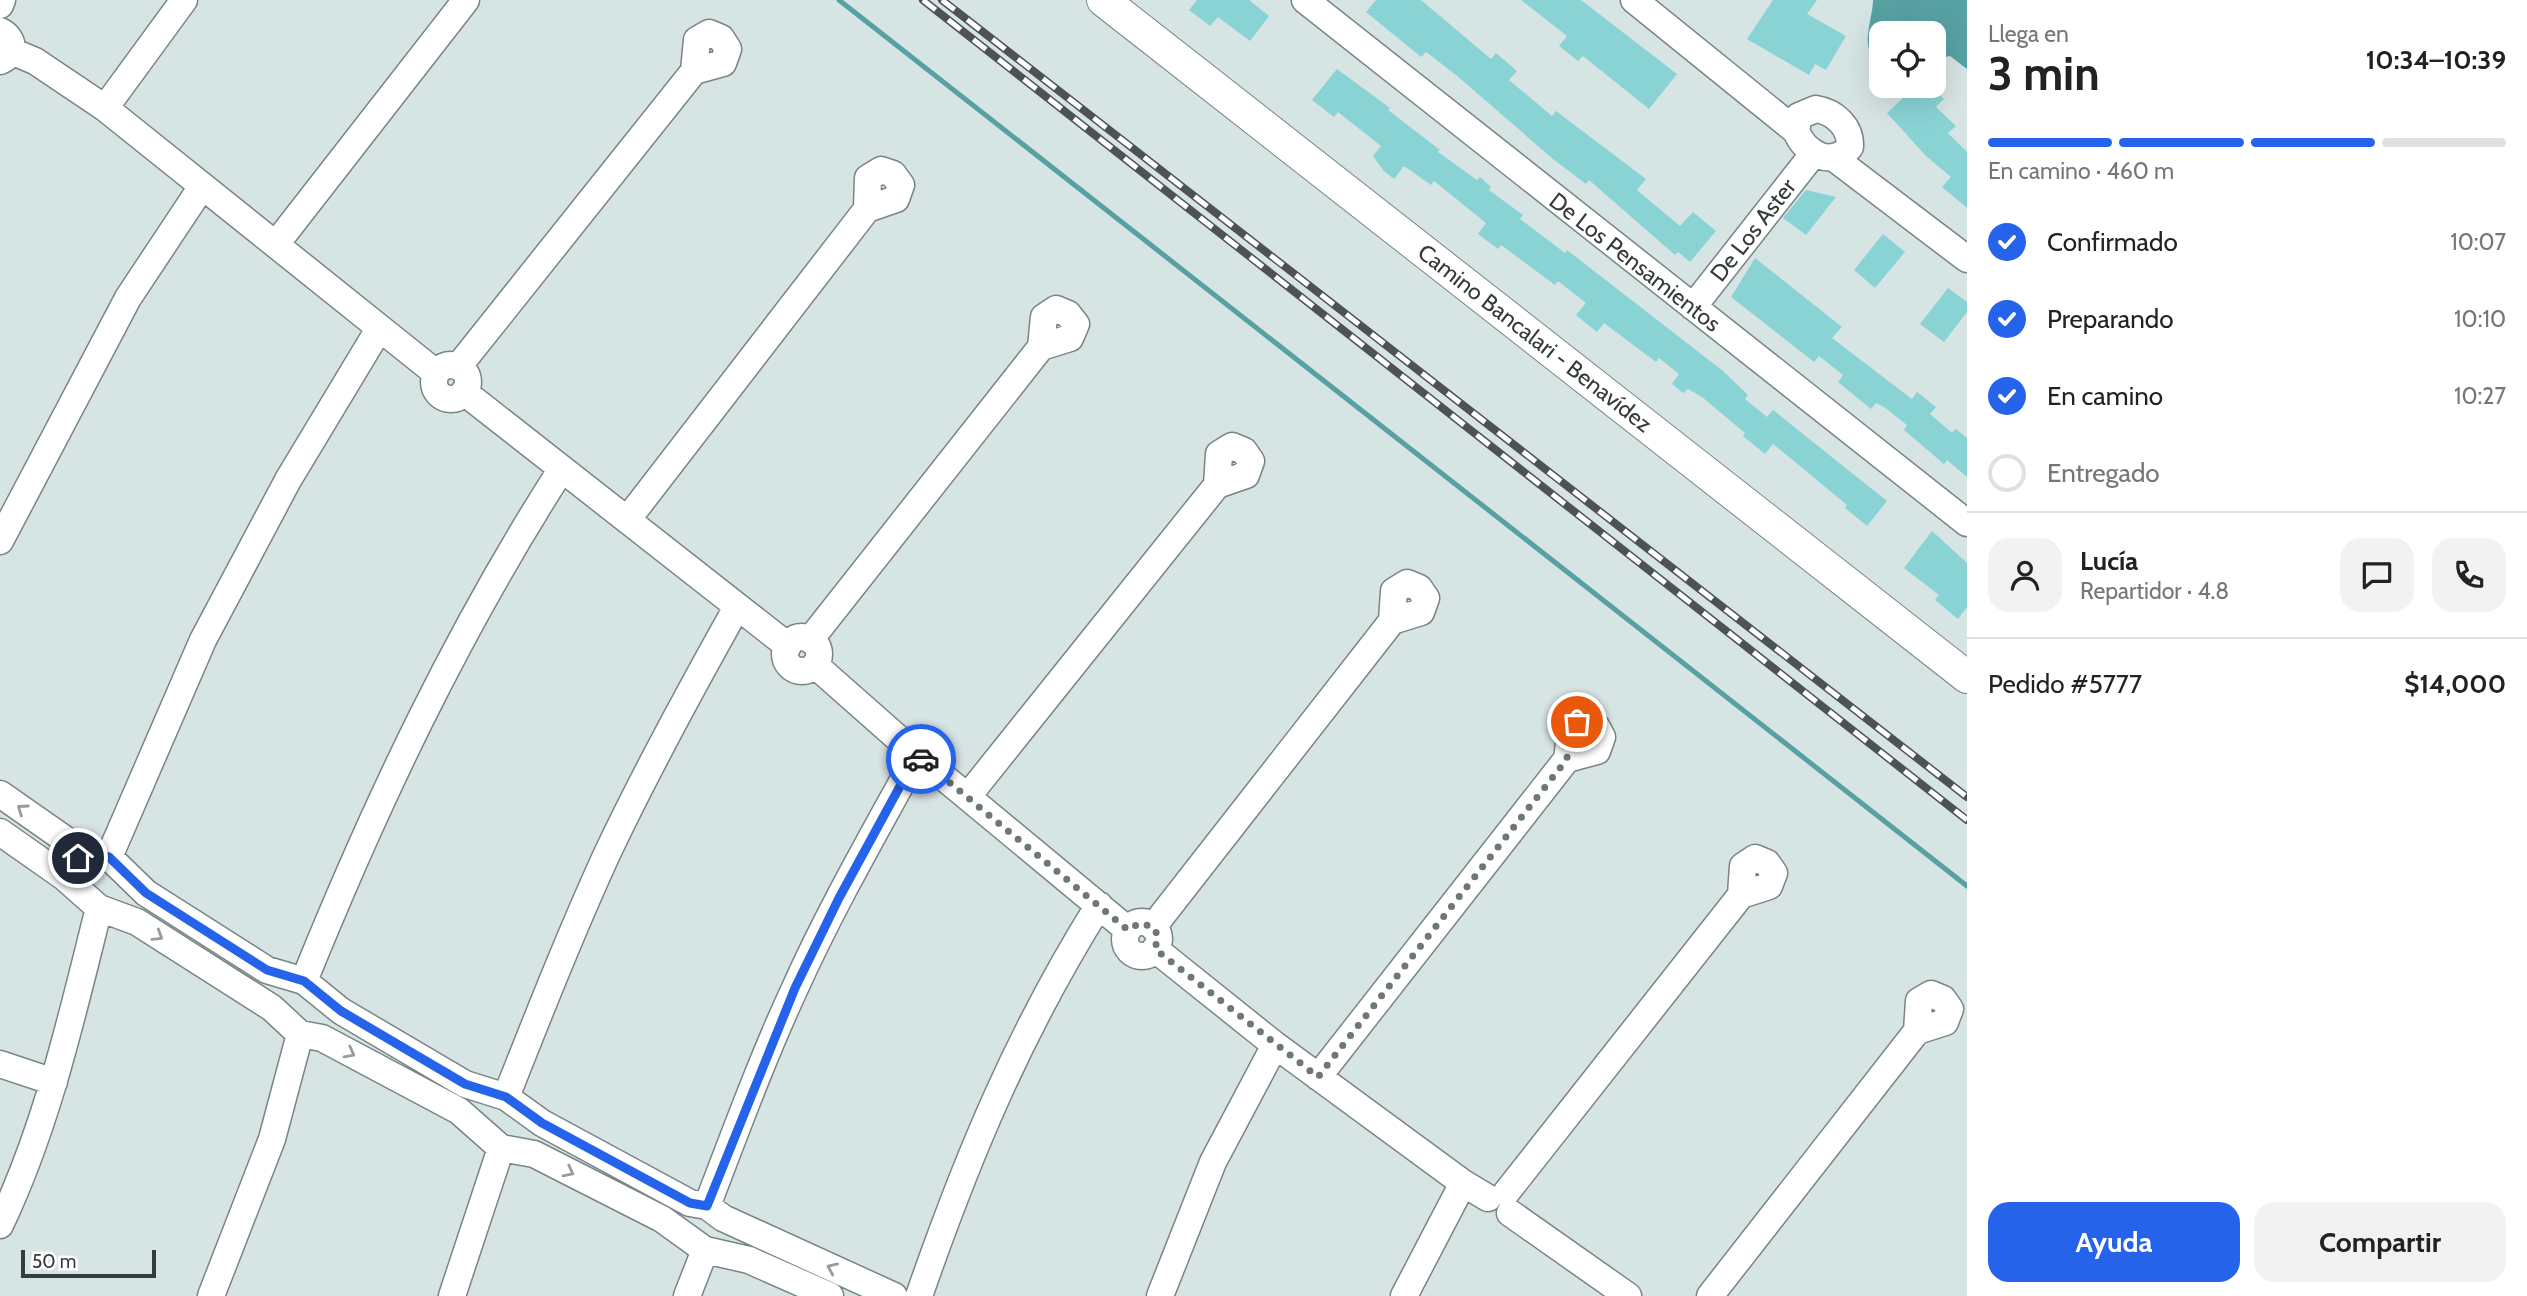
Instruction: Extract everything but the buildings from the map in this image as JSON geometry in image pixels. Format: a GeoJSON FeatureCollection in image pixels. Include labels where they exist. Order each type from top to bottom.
{"type":"FeatureCollection","features":[{"type":"Feature","properties":{"kind":"main road","name":"Camino Bancalari - Benavídez"},"geometry":{"type":"LineString","coordinates":[[1103,0],[1967,677]]}},
{"type":"Feature","properties":{"kind":"street"},"geometry":{"type":"LineString","coordinates":[[0,5],[2,0]]}},
{"type":"Feature","properties":{"kind":"street"},"geometry":{"type":"LineString","coordinates":[[105,108],[184,0]]}},
{"type":"Feature","properties":{"kind":"street"},"geometry":{"type":"LineString","coordinates":[[276,244],[466,0]]}},
{"type":"Feature","properties":{"kind":"street","name":"De Los Pensamientos"},"geometry":{"type":"LineString","coordinates":[[1305,0],[1967,523]]}},
{"type":"Feature","properties":{"kind":"street"},"geometry":{"type":"LineString","coordinates":[[1634,0],[1796,131],[1801,143],[1895,202],[1967,259]]}},
{"type":"Feature","properties":{"kind":"street"},"geometry":{"type":"LineString","coordinates":[[4,48],[35,61],[105,108],[379,329],[453,378],[561,470],[737,607],[805,650],[917,755],[1098,905],[1145,936],[1275,1045],[1463,1183],[1502,1202],[1628,1296]]}},
{"type":"Feature","properties":{"kind":"street"},"geometry":{"type":"LineString","coordinates":[[453,378],[694,71]]}},
{"type":"Feature","properties":{"kind":"street"},"geometry":{"type":"LineString","coordinates":[[1740,85],[1835,116],[1847,128],[1895,202]]}},
{"type":"Feature","properties":{"kind":"street"},"geometry":{"type":"LineString","coordinates":[[1796,131],[1798,116],[1816,109]]}},
{"type":"Feature","properties":{"kind":"street"},"geometry":{"type":"LineString","coordinates":[[1824,156],[1850,147],[1847,128]]}},
{"type":"Feature","properties":{"kind":"street","name":"De Los Aster"},"geometry":{"type":"LineString","coordinates":[[1693,307],[1824,156]]}},
{"type":"Feature","properties":{"kind":"street"},"geometry":{"type":"LineString","coordinates":[[0,541],[128,298],[201,188]]}},
{"type":"Feature","properties":{"kind":"street"},"geometry":{"type":"LineString","coordinates":[[627,520],[867,209]]}},
{"type":"Feature","properties":{"kind":"street"},"geometry":{"type":"LineString","coordinates":[[72,885],[73,864],[99,854],[203,640],[288,480],[379,329]]}},
{"type":"Feature","properties":{"kind":"street"},"geometry":{"type":"LineString","coordinates":[[805,650],[1041,347]]}},
{"type":"Feature","properties":{"kind":"street"},"geometry":{"type":"LineString","coordinates":[[272,1008],[276,987],[296,978],[404,750],[511,548],[561,470]]}},
{"type":"Feature","properties":{"kind":"street"},"geometry":{"type":"LineString","coordinates":[[968,796],[1217,485]]}},
{"type":"Feature","properties":{"kind":"street"},"geometry":{"type":"LineString","coordinates":[[496,1094],[666,734],[737,607]]}},
{"type":"Feature","properties":{"kind":"street"},"geometry":{"type":"LineString","coordinates":[[1145,936],[1392,621]]}},
{"type":"Feature","properties":{"kind":"street"},"geometry":{"type":"LineString","coordinates":[[707,1209],[795,988],[839,898],[917,755]]}},
{"type":"Feature","properties":{"kind":"street"},"geometry":{"type":"LineString","coordinates":[[1318,1077],[1567,759]]}},
{"type":"Feature","properties":{"kind":"street"},"geometry":{"type":"LineString","coordinates":[[0,794],[73,845],[99,854],[146,893],[267,970],[296,978],[465,1084],[496,1094],[533,1117],[707,1209],[894,1296]]}},
{"type":"Feature","properties":{"kind":"street"},"geometry":{"type":"LineString","coordinates":[[0,832],[107,911],[137,922],[311,1036],[459,1111],[508,1149],[534,1154],[677,1228],[713,1252],[750,1261],[830,1296]]}},
{"type":"Feature","properties":{"kind":"street"},"geometry":{"type":"LineString","coordinates":[[107,911],[125,906],[129,894],[128,876]]}},
{"type":"Feature","properties":{"kind":"street"},"geometry":{"type":"LineString","coordinates":[[1502,1202],[1741,895]]}},
{"type":"Feature","properties":{"kind":"street"},"geometry":{"type":"LineString","coordinates":[[919,1296],[953,1198],[998,1087],[1061,965],[1098,905]]}},
{"type":"Feature","properties":{"kind":"street"},"geometry":{"type":"LineString","coordinates":[[0,1225],[34,1145],[107,911]]}},
{"type":"Feature","properties":{"kind":"street"},"geometry":{"type":"LineString","coordinates":[[211,1296],[311,1036],[333,1020],[328,1000]]}},
{"type":"Feature","properties":{"kind":"street"},"geometry":{"type":"LineString","coordinates":[[1710,1296],[1917,1031]]}},
{"type":"Feature","properties":{"kind":"street"},"geometry":{"type":"LineString","coordinates":[[1160,1296],[1213,1161],[1275,1045]]}},
{"type":"Feature","properties":{"kind":"street"},"geometry":{"type":"LineString","coordinates":[[0,1064],[54,1082]]}},
{"type":"Feature","properties":{"kind":"street"},"geometry":{"type":"LineString","coordinates":[[476,1124],[475,1109],[481,1096],[496,1094]]}},
{"type":"Feature","properties":{"kind":"street"},"geometry":{"type":"LineString","coordinates":[[452,1296],[508,1149],[525,1143],[533,1117]]}},
{"type":"Feature","properties":{"kind":"street"},"geometry":{"type":"LineString","coordinates":[[1405,1296],[1463,1183]]}},
{"type":"Feature","properties":{"kind":"street"},"geometry":{"type":"LineString","coordinates":[[677,1228],[676,1218],[679,1211],[707,1209]]}},
{"type":"Feature","properties":{"kind":"street"},"geometry":{"type":"LineString","coordinates":[[687,1296],[713,1252],[726,1244],[707,1209]]}},
{"type":"Feature","properties":{"kind":"water"},"geometry":{"type":"Polygon","coordinates":[[[1873,0],[1967,0],[1967,69],[1950,56],[1946,57],[1946,21],[1870,21],[1873,0]]]}},
{"type":"Feature","properties":{"kind":"waterway"},"geometry":{"type":"LineString","coordinates":[[839,0],[1967,886]]}},
{"type":"Feature","properties":{"kind":"railway"},"geometry":{"type":"LineString","coordinates":[[923,0],[1967,820]]}},
{"type":"Feature","properties":{"kind":"railway"},"geometry":{"type":"LineString","coordinates":[[942,0],[1967,797]]}},
{"type":"Feature","properties":{"kind":"way so far"},"geometry":{"type":"LineString","coordinates":[[921,759],[1128,930],[1140,923],[1153,927],[1158,936],[1155,949],[1318,1077],[1567,759],[1568,736],[1577,722]]}},
{"type":"Feature","properties":{"kind":"route"},"geometry":{"type":"LineString","coordinates":[[78,858],[90,851],[109,857],[146,893],[267,970],[304,981],[341,1011],[465,1084],[506,1097],[542,1123],[690,1203],[707,1206],[795,988],[839,898],[917,755],[921,759]]}}]}
